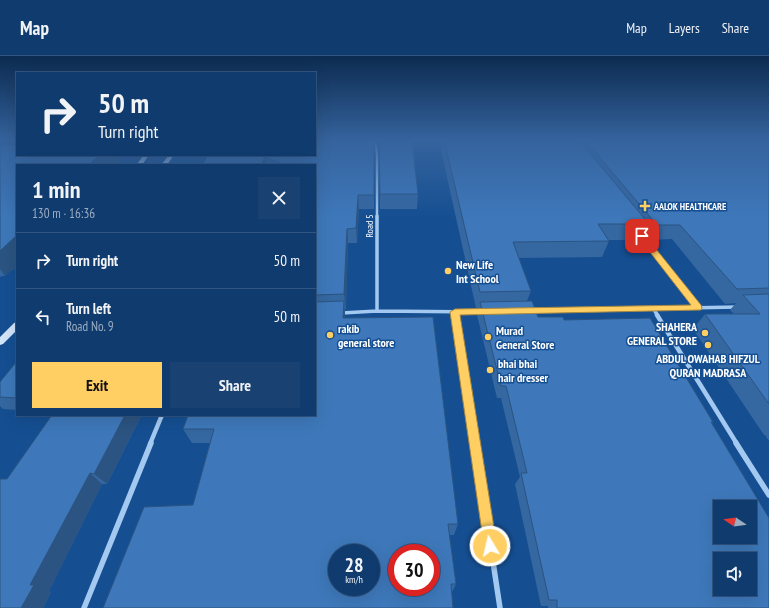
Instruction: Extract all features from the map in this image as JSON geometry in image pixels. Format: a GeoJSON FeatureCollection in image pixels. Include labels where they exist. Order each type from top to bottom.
{"type":"FeatureCollection","features":[{"type":"Feature","properties":{"kind":"street","name":"Road 5"},"geometry":{"type":"LineString","coordinates":[[377,166],[377,311]]}},
{"type":"Feature","properties":{"kind":"street"},"geometry":{"type":"LineString","coordinates":[[635,227],[698,308]]}},
{"type":"Feature","properties":{"kind":"street"},"geometry":{"type":"LineString","coordinates":[[526,311],[745,307]]}},
{"type":"Feature","properties":{"kind":"street"},"geometry":{"type":"LineString","coordinates":[[653,308],[769,496]]}},
{"type":"Feature","properties":{"kind":"street"},"geometry":{"type":"LineString","coordinates":[[338,313],[377,311],[487,312]]}},
{"type":"Feature","properties":{"kind":"street"},"geometry":{"type":"LineString","coordinates":[[455,312],[500,608]]}},
{"type":"Feature","properties":{"kind":"street"},"geometry":{"type":"LineString","coordinates":[[0,342],[16,326]]}},
{"type":"Feature","properties":{"kind":"street"},"geometry":{"type":"LineString","coordinates":[[84,608],[162,416]]}},
{"type":"Feature","properties":{"kind":"building"},"geometry":{"type":"Polygon","coordinates":[[[0,166],[16,166],[16,236],[0,251],[0,166]]]}},
{"type":"Feature","properties":{"kind":"building"},"geometry":{"type":"Polygon","coordinates":[[[316,166],[374,166],[374,195],[358,195],[356,228],[347,229],[344,294],[316,295],[316,166]]]}},
{"type":"Feature","properties":{"kind":"building"},"geometry":{"type":"Polygon","coordinates":[[[379,166],[415,166],[418,194],[380,194],[379,166]]]}},
{"type":"Feature","properties":{"kind":"building"},"geometry":{"type":"Polygon","coordinates":[[[450,166],[600,166],[649,224],[598,224],[609,241],[513,242],[531,291],[480,292],[450,166]]]}},
{"type":"Feature","properties":{"kind":"building"},"geometry":{"type":"Polygon","coordinates":[[[607,166],[769,166],[769,288],[737,289],[680,225],[657,225],[607,166]]]}},
{"type":"Feature","properties":{"kind":"building"},"geometry":{"type":"Polygon","coordinates":[[[769,294],[769,404],[705,314],[760,314],[743,295],[769,294]]]}},
{"type":"Feature","properties":{"kind":"building"},"geometry":{"type":"Polygon","coordinates":[[[344,301],[343,318],[433,317],[458,524],[448,524],[456,584],[451,584],[453,608],[103,608],[144,507],[193,505],[214,429],[183,429],[188,416],[316,416],[316,302],[344,301]]]}},
{"type":"Feature","properties":{"kind":"building"},"geometry":{"type":"Polygon","coordinates":[[[532,301],[538,317],[563,317],[564,320],[650,318],[769,518],[769,608],[557,608],[557,600],[549,600],[521,473],[527,473],[506,386],[501,386],[480,302],[532,301]]]}},
{"type":"Feature","properties":{"kind":"building"},"geometry":{"type":"Polygon","coordinates":[[[16,362],[16,398],[0,397],[0,382],[16,362]]]}},
{"type":"Feature","properties":{"kind":"building"},"geometry":{"type":"Polygon","coordinates":[[[51,416],[124,416],[94,474],[90,473],[30,585],[34,585],[21,608],[0,608],[0,479],[7,479],[51,416]]]}},
{"type":"Feature","properties":{"kind":"place","name":"AALOK HEALTHCARE"},"geometry":{"type":"Point","coordinates":[645,206]}},
{"type":"Feature","properties":{"kind":"place","name":"New Life Int School"},"geometry":{"type":"Point","coordinates":[448,271]}},
{"type":"Feature","properties":{"kind":"place","name":"SHAHERA GENERAL STORE"},"geometry":{"type":"Point","coordinates":[705,333]}},
{"type":"Feature","properties":{"kind":"place","name":"rakib general store"},"geometry":{"type":"Point","coordinates":[330,335]}},
{"type":"Feature","properties":{"kind":"place","name":"Murad General Store"},"geometry":{"type":"Point","coordinates":[488,337]}},
{"type":"Feature","properties":{"kind":"place","name":"ABDUL OWAHAB HIFZUL QURAN MADRASA"},"geometry":{"type":"Point","coordinates":[708,345]}},
{"type":"Feature","properties":{"kind":"place","name":"bhai bhai hair dresser"},"geometry":{"type":"Point","coordinates":[490,370]}},
{"type":"Feature","properties":{"kind":"route"},"geometry":{"type":"LineString","coordinates":[[490,546],[455,312],[698,308],[642,236]]}}]}
